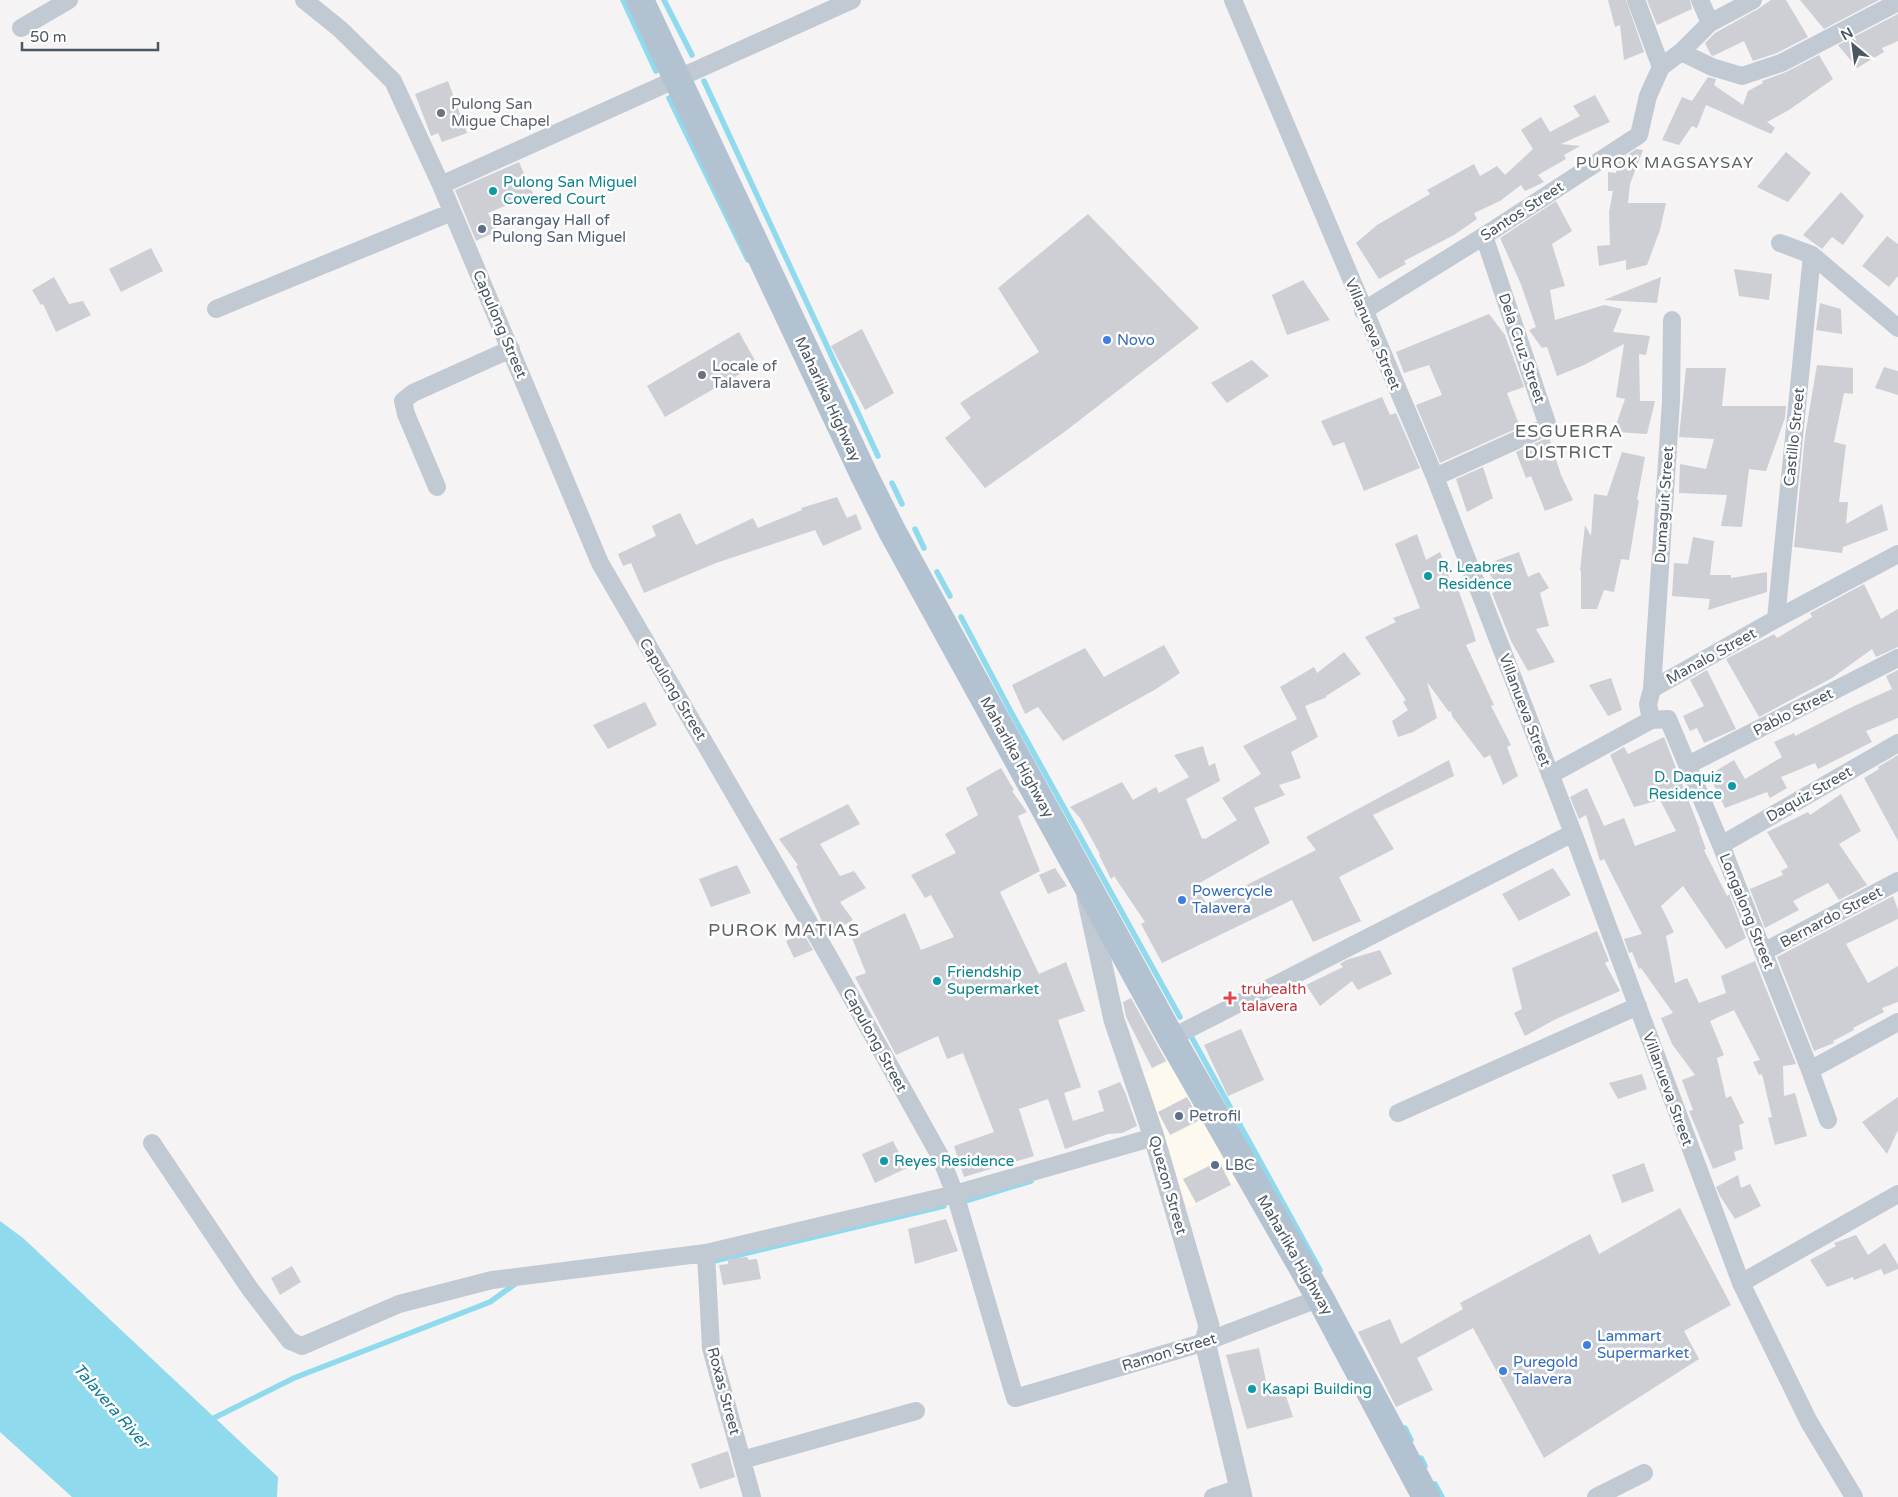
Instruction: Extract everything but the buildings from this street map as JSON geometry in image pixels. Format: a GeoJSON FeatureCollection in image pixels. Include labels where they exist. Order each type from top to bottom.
{"type":"FeatureCollection","features":[{"type":"Feature","properties":{"kind":"main road","name":"Maharlika Highway"},"geometry":{"type":"LineString","coordinates":[[640,0],[888,524],[1171,1038],[1320,1298],[1426,1497]]}},
{"type":"Feature","properties":{"kind":"street"},"geometry":{"type":"LineString","coordinates":[[21,28],[69,0]]}},
{"type":"Feature","properties":{"kind":"street","name":"Capulong Street"},"geometry":{"type":"LineString","coordinates":[[304,0],[340,29],[393,81],[441,185],[600,563],[829,958],[940,1156],[955,1194],[1015,1398]]}},
{"type":"Feature","properties":{"kind":"street"},"geometry":{"type":"LineString","coordinates":[[441,185],[852,0]]}},
{"type":"Feature","properties":{"kind":"street","name":"Villanueva Street"},"geometry":{"type":"LineString","coordinates":[[1233,0],[1363,311],[1435,477],[1573,834],[1741,1283],[1809,1422],[1854,1497]]}},
{"type":"Feature","properties":{"kind":"street"},"geometry":{"type":"LineString","coordinates":[[1636,0],[1661,67],[1682,52],[1710,23],[1753,0]]}},
{"type":"Feature","properties":{"kind":"street"},"geometry":{"type":"LineString","coordinates":[[1700,0],[1710,23]]}},
{"type":"Feature","properties":{"kind":"street"},"geometry":{"type":"LineString","coordinates":[[1682,52],[1712,66],[1742,76],[1781,63],[1898,2]]}},
{"type":"Feature","properties":{"kind":"street","name":"Santos Street"},"geometry":{"type":"LineString","coordinates":[[1363,311],[1484,236],[1639,135],[1648,96],[1661,67]]}},
{"type":"Feature","properties":{"kind":"street"},"geometry":{"type":"LineString","coordinates":[[216,309],[452,212]]}},
{"type":"Feature","properties":{"kind":"street","name":"Dela Cruz Street"},"geometry":{"type":"LineString","coordinates":[[1435,477],[1548,426],[1484,236]]}},
{"type":"Feature","properties":{"kind":"street"},"geometry":{"type":"LineString","coordinates":[[1780,243],[1812,255],[1898,328]]}},
{"type":"Feature","properties":{"kind":"street","name":"Castillo Street"},"geometry":{"type":"LineString","coordinates":[[1776,619],[1812,255]]}},
{"type":"Feature","properties":{"kind":"street","name":"Dumaguit Street"},"geometry":{"type":"LineString","coordinates":[[1652,689],[1671,401],[1672,320]]}},
{"type":"Feature","properties":{"kind":"street"},"geometry":{"type":"LineString","coordinates":[[437,487],[406,414],[403,401],[413,393],[510,350]]}},
{"type":"Feature","properties":{"kind":"street","name":"Manalo Street"},"geometry":{"type":"LineString","coordinates":[[1651,720],[1648,704],[1652,689],[1776,619],[1898,554]]}},
{"type":"Feature","properties":{"kind":"street","name":"Pablo Street"},"geometry":{"type":"LineString","coordinates":[[1688,765],[1898,658]]}},
{"type":"Feature","properties":{"kind":"street","name":"Longalong Street"},"geometry":{"type":"LineString","coordinates":[[1651,720],[1668,719],[1721,846],[1828,1120]]}},
{"type":"Feature","properties":{"kind":"street"},"geometry":{"type":"LineString","coordinates":[[1550,775],[1651,720]]}},
{"type":"Feature","properties":{"kind":"street","name":"Daquiz Street"},"geometry":{"type":"LineString","coordinates":[[1721,846],[1898,743]]}},
{"type":"Feature","properties":{"kind":"street"},"geometry":{"type":"LineString","coordinates":[[1171,1038],[1573,834]]}},
{"type":"Feature","properties":{"kind":"street","name":"Quezon Street"},"geometry":{"type":"LineString","coordinates":[[1082,875],[1114,1020],[1154,1138],[1208,1326],[1205,1342],[1241,1492]]}},
{"type":"Feature","properties":{"kind":"street","name":"Bernardo Street"},"geometry":{"type":"LineString","coordinates":[[1763,952],[1898,881]]}},
{"type":"Feature","properties":{"kind":"street"},"geometry":{"type":"LineString","coordinates":[[1398,1114],[1638,1006]]}},
{"type":"Feature","properties":{"kind":"street"},"geometry":{"type":"LineString","coordinates":[[1810,1070],[1898,1022]]}},
{"type":"Feature","properties":{"kind":"street"},"geometry":{"type":"LineString","coordinates":[[152,1143],[250,1289],[290,1341],[302,1346],[399,1304],[492,1280],[706,1253],[955,1194],[1154,1138]]}},
{"type":"Feature","properties":{"kind":"street"},"geometry":{"type":"LineString","coordinates":[[1741,1283],[1898,1194]]}},
{"type":"Feature","properties":{"kind":"street","name":"Roxas Street"},"geometry":{"type":"LineString","coordinates":[[706,1253],[711,1348],[752,1497]]}},
{"type":"Feature","properties":{"kind":"street","name":"Ramon Street"},"geometry":{"type":"LineString","coordinates":[[1015,1398],[1205,1342],[1320,1298]]}},
{"type":"Feature","properties":{"kind":"street"},"geometry":{"type":"LineString","coordinates":[[742,1460],[916,1411]]}},
{"type":"Feature","properties":{"kind":"street"},"geometry":{"type":"LineString","coordinates":[[1596,1497],[1644,1473]]}},
{"type":"Feature","properties":{"kind":"street"},"geometry":{"type":"LineString","coordinates":[[1213,1497],[1241,1492]]}},
{"type":"Feature","properties":{"kind":"shaded area"},"geometry":{"type":"Polygon","coordinates":[[[1169,1061],[1238,1182],[1187,1209],[1144,1073],[1169,1061]]]}},
{"type":"Feature","properties":{"kind":"water","name":"Talavera River"},"geometry":{"type":"Polygon","coordinates":[[[0,1221],[23,1238],[278,1477],[277,1497],[72,1497],[0,1432],[0,1221]]]}},
{"type":"Feature","properties":{"kind":"waterway"},"geometry":{"type":"LineString","coordinates":[[623,0],[656,71]]}},
{"type":"Feature","properties":{"kind":"waterway"},"geometry":{"type":"LineString","coordinates":[[664,0],[692,55]]}},
{"type":"Feature","properties":{"kind":"waterway"},"geometry":{"type":"LineString","coordinates":[[704,81],[878,456]]}},
{"type":"Feature","properties":{"kind":"waterway"},"geometry":{"type":"LineString","coordinates":[[669,98],[748,260]]}},
{"type":"Feature","properties":{"kind":"waterway"},"geometry":{"type":"LineString","coordinates":[[892,483],[902,504]]}},
{"type":"Feature","properties":{"kind":"waterway"},"geometry":{"type":"LineString","coordinates":[[915,529],[924,548]]}},
{"type":"Feature","properties":{"kind":"waterway"},"geometry":{"type":"LineString","coordinates":[[937,572],[950,596]]}},
{"type":"Feature","properties":{"kind":"waterway"},"geometry":{"type":"LineString","coordinates":[[961,617],[1011,712],[1180,1017]]}},
{"type":"Feature","properties":{"kind":"waterway"},"geometry":{"type":"LineString","coordinates":[[1192,1038],[1320,1270]]}},
{"type":"Feature","properties":{"kind":"waterway"},"geometry":{"type":"LineString","coordinates":[[965,1201],[1031,1181]]}},
{"type":"Feature","properties":{"kind":"waterway"},"geometry":{"type":"LineString","coordinates":[[714,1261],[944,1206]]}},
{"type":"Feature","properties":{"kind":"waterway"},"geometry":{"type":"LineString","coordinates":[[214,1418],[294,1378],[490,1302],[518,1282]]}},
{"type":"Feature","properties":{"kind":"waterway"},"geometry":{"type":"LineString","coordinates":[[1405,1428],[1411,1440]]}},
{"type":"Feature","properties":{"kind":"waterway"},"geometry":{"type":"LineString","coordinates":[[1421,1458],[1425,1466]]}},
{"type":"Feature","properties":{"kind":"waterway"},"geometry":{"type":"LineString","coordinates":[[1435,1484],[1442,1497]]}},
{"type":"Feature","properties":{"kind":"place","name":"Pulong San Migue Chapel"},"geometry":{"type":"Point","coordinates":[441,113]}},
{"type":"Feature","properties":{"kind":"place","name":"Pulong San Miguel Covered Court"},"geometry":{"type":"Point","coordinates":[493,191]}},
{"type":"Feature","properties":{"kind":"place","name":"Barangay Hall of Pulong San Miguel"},"geometry":{"type":"Point","coordinates":[482,229]}},
{"type":"Feature","properties":{"kind":"place","name":"Novo"},"geometry":{"type":"Point","coordinates":[1107,340]}},
{"type":"Feature","properties":{"kind":"place","name":"Locale of Talavera"},"geometry":{"type":"Point","coordinates":[702,375]}},
{"type":"Feature","properties":{"kind":"place","name":"R. Leabres Residence"},"geometry":{"type":"Point","coordinates":[1428,576]}},
{"type":"Feature","properties":{"kind":"place","name":"D. Daquiz Residence"},"geometry":{"type":"Point","coordinates":[1732,786]}},
{"type":"Feature","properties":{"kind":"place","name":"Powercycle Talavera"},"geometry":{"type":"Point","coordinates":[1182,900]}},
{"type":"Feature","properties":{"kind":"place","name":"Friendship Supermarket"},"geometry":{"type":"Point","coordinates":[937,981]}},
{"type":"Feature","properties":{"kind":"place","name":"truhealth talavera"},"geometry":{"type":"Point","coordinates":[1230,998]}},
{"type":"Feature","properties":{"kind":"place","name":"Petrofil"},"geometry":{"type":"Point","coordinates":[1179,1116]}},
{"type":"Feature","properties":{"kind":"place","name":"Reyes Residence"},"geometry":{"type":"Point","coordinates":[884,1161]}},
{"type":"Feature","properties":{"kind":"place","name":"LBC"},"geometry":{"type":"Point","coordinates":[1215,1165]}},
{"type":"Feature","properties":{"kind":"place","name":"Lammart Supermarket"},"geometry":{"type":"Point","coordinates":[1587,1345]}},
{"type":"Feature","properties":{"kind":"place","name":"Puregold Talavera"},"geometry":{"type":"Point","coordinates":[1503,1371]}},
{"type":"Feature","properties":{"kind":"place","name":"Kasapi Building"},"geometry":{"type":"Point","coordinates":[1252,1389]}},
{"type":"Feature","properties":{"kind":"district","name":"PUROK MAGSAYSAY"},"geometry":{"type":"Point","coordinates":[1665,163]}},
{"type":"Feature","properties":{"kind":"district","name":"ESGUERRA DISTRICT"},"geometry":{"type":"Point","coordinates":[1569,441]}},
{"type":"Feature","properties":{"kind":"district","name":"PUROK MATIAS"},"geometry":{"type":"Point","coordinates":[784,930]}}]}
